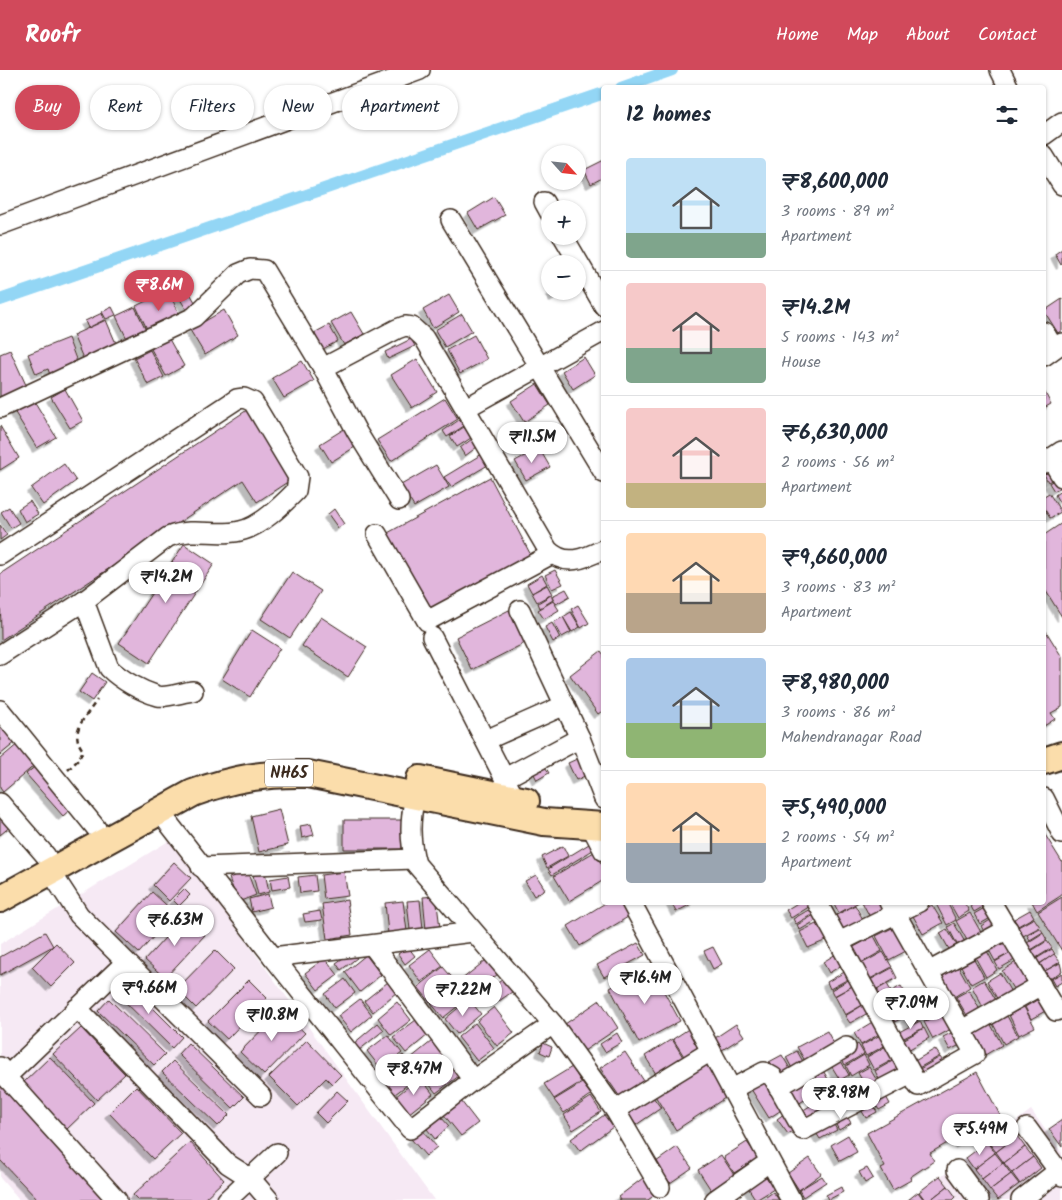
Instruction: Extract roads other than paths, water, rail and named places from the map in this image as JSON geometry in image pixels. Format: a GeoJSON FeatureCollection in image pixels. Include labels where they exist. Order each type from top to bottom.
{"type":"FeatureCollection","features":[{"type":"Feature","properties":{"kind":"highway"},"geometry":{"type":"LineString","coordinates":[[1046,760],[1062,755]]}},
{"type":"Feature","properties":{"kind":"highway","name":"NH65"},"geometry":{"type":"LineString","coordinates":[[0,899],[96,828],[189,779],[220,768],[273,758],[298,757],[510,789],[599,821]]}},
{"type":"Feature","properties":{"kind":"highway"},"geometry":{"type":"LineString","coordinates":[[1046,776],[1062,772]]}},
{"type":"Feature","properties":{"kind":"highway","name":"NH65"},"geometry":{"type":"LineString","coordinates":[[0,882],[49,864],[193,793],[224,782],[278,773],[308,774],[544,822],[599,821]]}},
{"type":"Feature","properties":{"kind":"street"},"geometry":{"type":"LineString","coordinates":[[0,224],[420,70]]}},
{"type":"Feature","properties":{"kind":"street"},"geometry":{"type":"LineString","coordinates":[[1000,70],[1008,85]]}},
{"type":"Feature","properties":{"kind":"street"},"geometry":{"type":"LineString","coordinates":[[1046,134],[1062,122]]}},
{"type":"Feature","properties":{"kind":"street"},"geometry":{"type":"LineString","coordinates":[[1046,159],[1062,185]]}},
{"type":"Feature","properties":{"kind":"street"},"geometry":{"type":"LineString","coordinates":[[451,220],[541,365],[601,468]]}},
{"type":"Feature","properties":{"kind":"street"},"geometry":{"type":"LineString","coordinates":[[569,245],[601,301]]}},
{"type":"Feature","properties":{"kind":"street"},"geometry":{"type":"LineString","coordinates":[[0,408],[194,317],[238,274],[250,269],[264,270],[323,368],[357,432],[399,500]]}},
{"type":"Feature","properties":{"kind":"street"},"geometry":{"type":"LineString","coordinates":[[323,368],[397,329],[405,326],[412,327],[424,338],[466,408],[540,540],[557,559],[566,561],[601,552]]}},
{"type":"Feature","properties":{"kind":"street"},"geometry":{"type":"LineString","coordinates":[[466,408],[601,334]]}},
{"type":"Feature","properties":{"kind":"street"},"geometry":{"type":"LineString","coordinates":[[1046,336],[1053,349]]}},
{"type":"Feature","properties":{"kind":"street"},"geometry":{"type":"LineString","coordinates":[[0,555],[238,399],[244,398],[253,402],[298,477],[296,491],[255,525],[242,531],[194,530],[168,537],[84,601],[0,655]]}},
{"type":"Feature","properties":{"kind":"street"},"geometry":{"type":"LineString","coordinates":[[1052,458],[1062,477]]}},
{"type":"Feature","properties":{"kind":"street"},"geometry":{"type":"LineString","coordinates":[[378,534],[427,621],[552,554]]}},
{"type":"Feature","properties":{"kind":"street"},"geometry":{"type":"LineString","coordinates":[[84,601],[109,668],[123,681],[159,696],[193,690]]}},
{"type":"Feature","properties":{"kind":"street"},"geometry":{"type":"LineString","coordinates":[[520,610],[580,738],[601,791]]}},
{"type":"Feature","properties":{"kind":"street"},"geometry":{"type":"LineString","coordinates":[[432,637],[510,789],[580,738]]}},
{"type":"Feature","properties":{"kind":"street"},"geometry":{"type":"LineString","coordinates":[[486,740],[565,705]]}},
{"type":"Feature","properties":{"kind":"street"},"geometry":{"type":"LineString","coordinates":[[0,710],[96,828]]}},
{"type":"Feature","properties":{"kind":"street"},"geometry":{"type":"LineString","coordinates":[[415,795],[410,820],[410,845],[416,864],[553,1024],[615,1110],[660,1187]]}},
{"type":"Feature","properties":{"kind":"street"},"geometry":{"type":"LineString","coordinates":[[1046,802],[1062,834]]}},
{"type":"Feature","properties":{"kind":"street"},"geometry":{"type":"LineString","coordinates":[[0,803],[49,864],[73,908],[261,1096]]}},
{"type":"Feature","properties":{"kind":"street"},"geometry":{"type":"LineString","coordinates":[[159,811],[201,867],[410,1129],[473,1080],[553,1024]]}},
{"type":"Feature","properties":{"kind":"street"},"geometry":{"type":"LineString","coordinates":[[201,867],[414,859]]}},
{"type":"Feature","properties":{"kind":"street"},"geometry":{"type":"LineString","coordinates":[[633,905],[732,1089],[769,1162],[792,1200]]}},
{"type":"Feature","properties":{"kind":"street"},"geometry":{"type":"LineString","coordinates":[[819,905],[918,1086],[975,1054],[893,908]]}},
{"type":"Feature","properties":{"kind":"street"},"geometry":{"type":"LineString","coordinates":[[839,942],[893,908],[906,905]]}},
{"type":"Feature","properties":{"kind":"street"},"geometry":{"type":"LineString","coordinates":[[993,905],[1056,1010]]}},
{"type":"Feature","properties":{"kind":"street"},"geometry":{"type":"LineString","coordinates":[[930,972],[1008,929]]}},
{"type":"Feature","properties":{"kind":"street"},"geometry":{"type":"LineString","coordinates":[[273,957],[473,932]]}},
{"type":"Feature","properties":{"kind":"street"},"geometry":{"type":"LineString","coordinates":[[373,946],[473,1080]]}},
{"type":"Feature","properties":{"kind":"street"},"geometry":{"type":"LineString","coordinates":[[117,1200],[3,1072],[77,1008],[126,962]]}},
{"type":"Feature","properties":{"kind":"street"},"geometry":{"type":"LineString","coordinates":[[962,1030],[1041,986]]}},
{"type":"Feature","properties":{"kind":"street"},"geometry":{"type":"LineString","coordinates":[[77,1008],[228,1164],[250,1178],[269,1200]]}},
{"type":"Feature","properties":{"kind":"street"},"geometry":{"type":"LineString","coordinates":[[778,1087],[846,1047]]}},
{"type":"Feature","properties":{"kind":"street"},"geometry":{"type":"LineString","coordinates":[[615,1110],[711,1052]]}},
{"type":"Feature","properties":{"kind":"street"},"geometry":{"type":"LineString","coordinates":[[732,1089],[764,1072],[773,1077],[803,1130],[911,1074]]}},
{"type":"Feature","properties":{"kind":"street"},"geometry":{"type":"LineString","coordinates":[[1021,1200],[1060,1173],[1027,1128]]}},
{"type":"Feature","properties":{"kind":"street"},"geometry":{"type":"LineString","coordinates":[[227,1200],[277,1153]]}},
{"type":"Feature","properties":{"kind":"street"},"geometry":{"type":"LineString","coordinates":[[715,1200],[769,1162]]}},
{"type":"Feature","properties":{"kind":"street"},"geometry":{"type":"LineString","coordinates":[[957,1170],[979,1200]]}},
{"type":"Feature","properties":{"kind":"waterway"},"geometry":{"type":"LineString","coordinates":[[630,85],[672,70]]}},
{"type":"Feature","properties":{"kind":"waterway"},"geometry":{"type":"LineString","coordinates":[[0,300],[601,94]]}}]}
